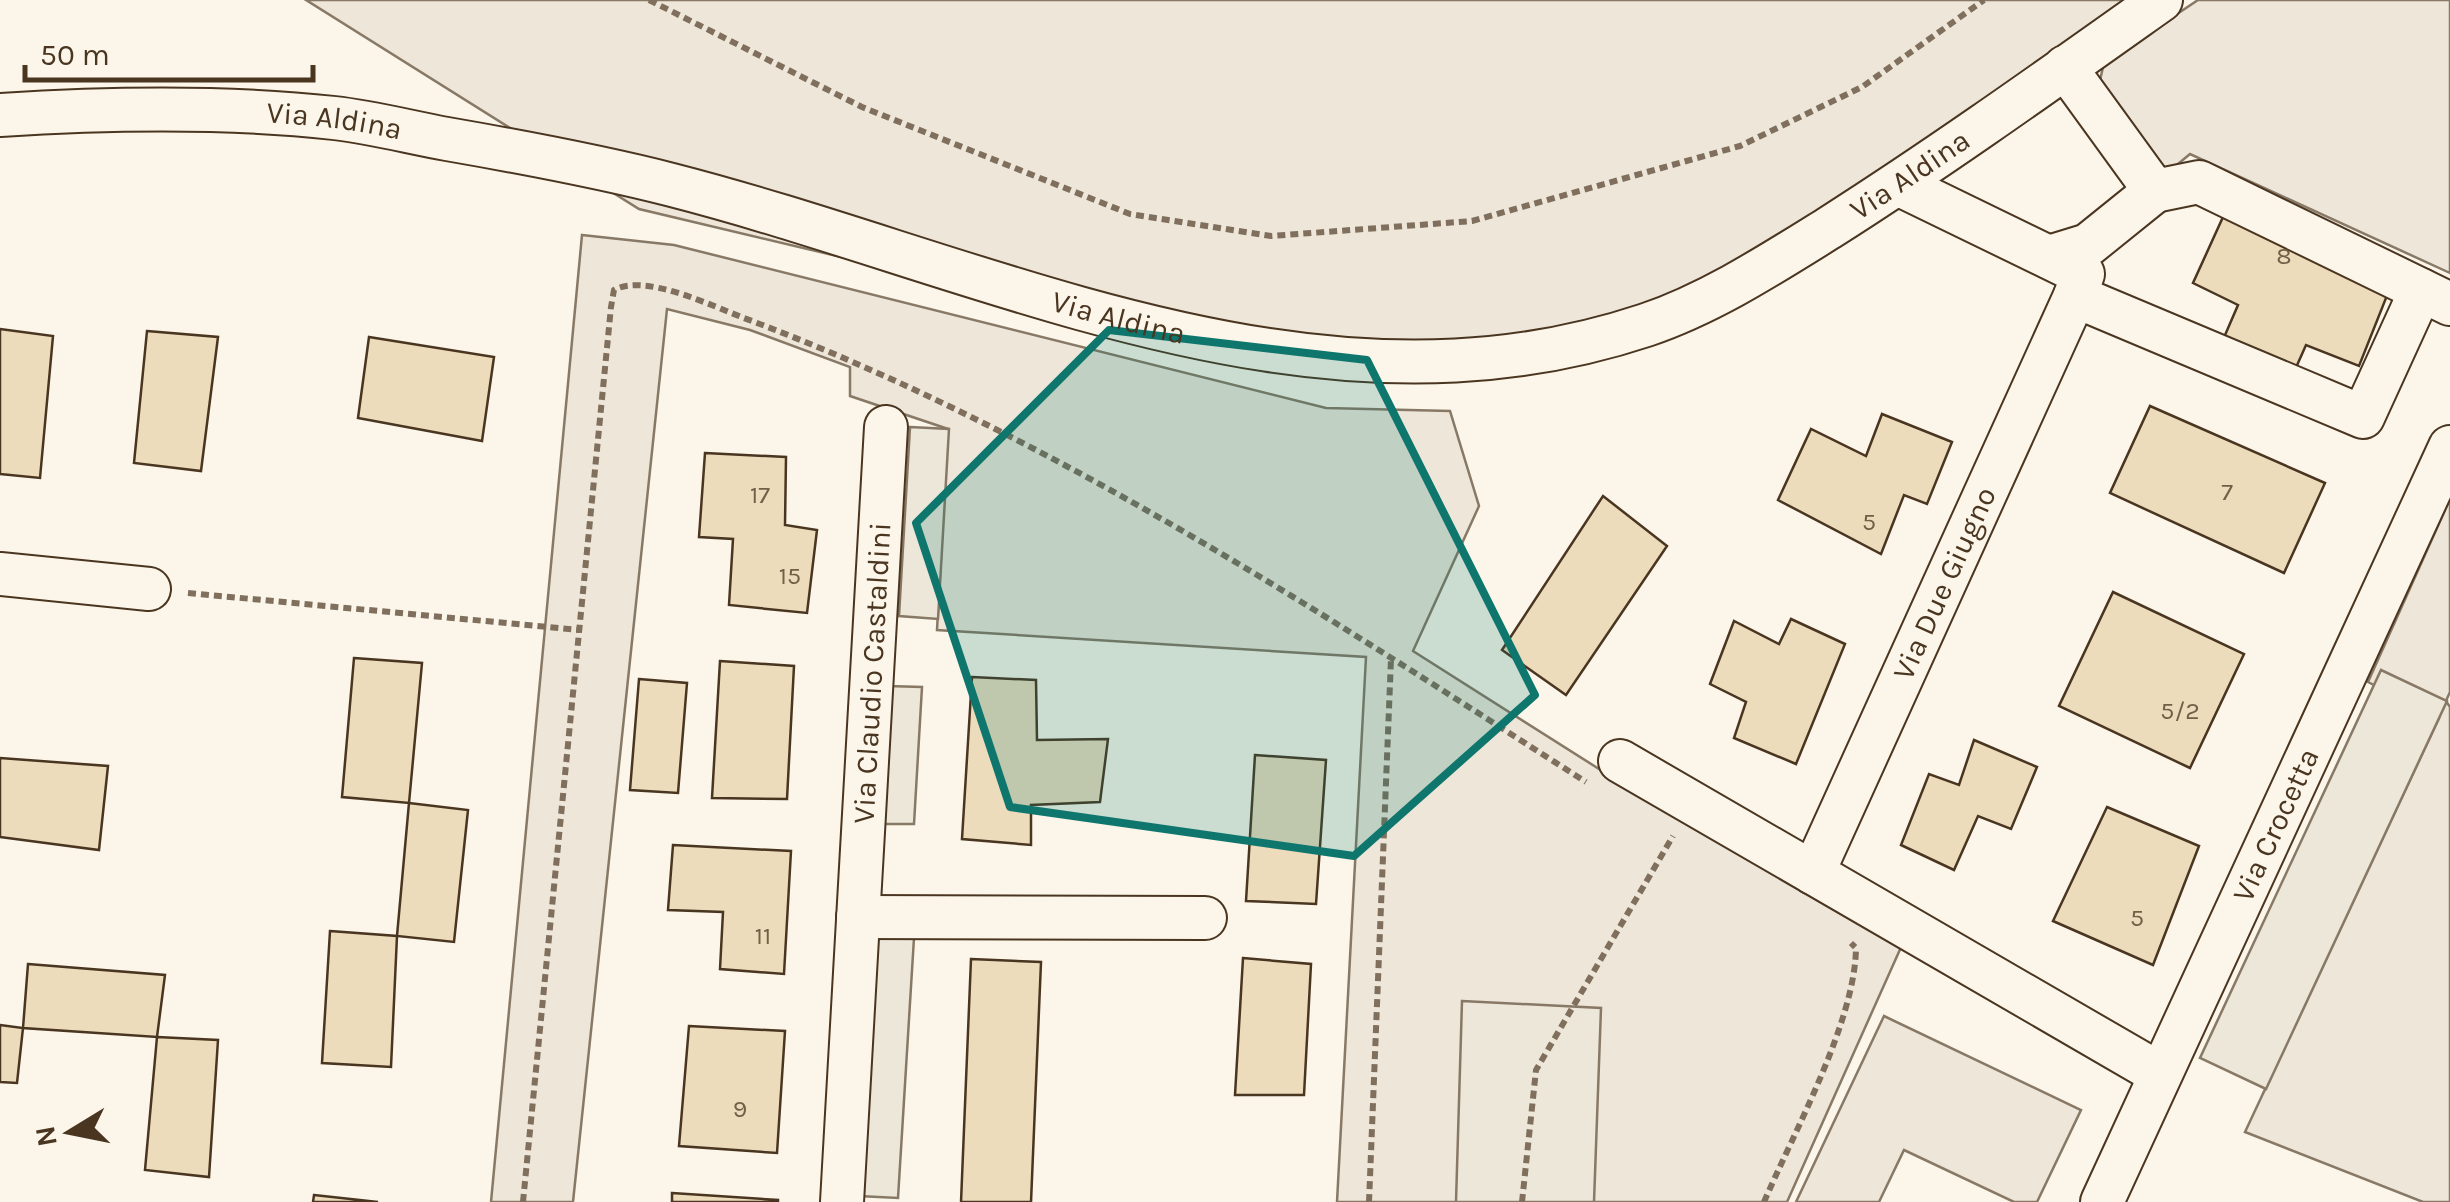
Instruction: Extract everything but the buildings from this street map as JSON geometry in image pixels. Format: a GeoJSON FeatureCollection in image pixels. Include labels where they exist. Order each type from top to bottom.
{"type":"FeatureCollection","features":[{"type":"Feature","properties":{"kind":"street","name":"Via Aldina"},"geometry":{"type":"LineString","coordinates":[[0,115],[131,109],[334,118],[673,185],[1080,306],[1234,344],[1369,364],[1504,358],[1598,340],[1653,323],[1758,272],[1898,184],[2161,0]]}},
{"type":"Feature","properties":{"kind":"street"},"geometry":{"type":"LineString","coordinates":[[2065,67],[2155,191]]}},
{"type":"Feature","properties":{"kind":"street"},"geometry":{"type":"LineString","coordinates":[[1898,184],[2084,274],[2075,296],[2363,416],[2436,297],[2199,182],[2155,191],[2088,245],[2049,257]]}},
{"type":"Feature","properties":{"kind":"street","name":"Via Due Giugno"},"geometry":{"type":"LineString","coordinates":[[1814,873],[2075,296]]}},
{"type":"Feature","properties":{"kind":"street","name":"Via Claudio Castaldini"},"geometry":{"type":"LineString","coordinates":[[842,1202],[886,428]]}},
{"type":"Feature","properties":{"kind":"street","name":"Via Crocetta"},"geometry":{"type":"LineString","coordinates":[[2102,1202],[2450,447]]}},
{"type":"Feature","properties":{"kind":"street"},"geometry":{"type":"LineString","coordinates":[[0,574],[150,590]]}},
{"type":"Feature","properties":{"kind":"street"},"geometry":{"type":"LineString","coordinates":[[1604,772],[1814,873],[2160,1074]]}},
{"type":"Feature","properties":{"kind":"street"},"geometry":{"type":"LineString","coordinates":[[858,917],[1205,918]]}},
{"type":"Feature","properties":{"kind":"path"},"geometry":{"type":"LineString","coordinates":[[649,0],[862,107],[1130,214],[1271,236],[1472,221],[1740,146],[1862,87],[1984,0]]}},
{"type":"Feature","properties":{"kind":"path"},"geometry":{"type":"LineString","coordinates":[[523,1202],[612,307],[614,290],[624,284],[668,290],[857,360],[1110,487],[1391,658],[1604,772]]}},
{"type":"Feature","properties":{"kind":"path"},"geometry":{"type":"LineString","coordinates":[[150,590],[580,630]]}},
{"type":"Feature","properties":{"kind":"path"},"geometry":{"type":"LineString","coordinates":[[1369,1202],[1391,658]]}},
{"type":"Feature","properties":{"kind":"path"},"geometry":{"type":"LineString","coordinates":[[1660,826],[1691,844]]}},
{"type":"Feature","properties":{"kind":"path"},"geometry":{"type":"LineString","coordinates":[[1522,1202],[1536,1070],[1674,834]]}},
{"type":"Feature","properties":{"kind":"path"},"geometry":{"type":"LineString","coordinates":[[1764,1202],[1842,1016],[1856,972],[1856,948],[1843,934]]}},
{"type":"Feature","properties":{"kind":"highlighted area"},"geometry":{"type":"Polygon","coordinates":[[[1109,330],[1367,360],[1535,695],[1354,856],[1010,807],[916,523],[1109,330]]]}},
{"type":"Feature","properties":{"kind":"shaded area"},"geometry":{"type":"Polygon","coordinates":[[[306,0],[2150,0],[1632,348],[1199,342],[639,209],[306,0]]]}},
{"type":"Feature","properties":{"kind":"shaded area"},"geometry":{"type":"Polygon","coordinates":[[[2198,0],[2450,0],[2450,273],[2190,154],[2166,174],[2097,93],[2104,63],[2198,0]]]}},
{"type":"Feature","properties":{"kind":"shaded area"},"geometry":{"type":"Polygon","coordinates":[[[582,235],[674,245],[1326,408],[1450,411],[1479,506],[1413,651],[1629,788],[1902,945],[1787,1202],[1337,1202],[1366,657],[937,630],[948,429],[850,396],[850,367],[750,330],[667,309],[573,1202],[491,1202],[582,235]]]}},
{"type":"Feature","properties":{"kind":"shaded area"},"geometry":{"type":"Polygon","coordinates":[[[910,427],[949,429],[938,619],[899,616],[910,427]]]}},
{"type":"Feature","properties":{"kind":"shaded area"},"geometry":{"type":"Polygon","coordinates":[[[2450,499],[2450,692],[2446,701],[2450,707],[2450,1202],[2423,1202],[2245,1132],[2439,718],[2368,682],[2450,499]]]}},
{"type":"Feature","properties":{"kind":"shaded area"},"geometry":{"type":"Polygon","coordinates":[[[2381,670],[2447,701],[2266,1089],[2200,1058],[2381,670]]]}},
{"type":"Feature","properties":{"kind":"shaded area"},"geometry":{"type":"Polygon","coordinates":[[[887,686],[922,687],[914,824],[882,824],[887,686]]]}},
{"type":"Feature","properties":{"kind":"shaded area"},"geometry":{"type":"Polygon","coordinates":[[[872,935],[914,938],[898,1198],[859,1196],[872,935]]]}},
{"type":"Feature","properties":{"kind":"shaded area"},"geometry":{"type":"Polygon","coordinates":[[[1462,1001],[1601,1008],[1594,1202],[1456,1202],[1462,1001]]]}},
{"type":"Feature","properties":{"kind":"shaded area"},"geometry":{"type":"Polygon","coordinates":[[[1884,1016],[2081,1110],[2037,1202],[2014,1202],[1904,1150],[1879,1202],[1796,1202],[1884,1016]]]}}]}
